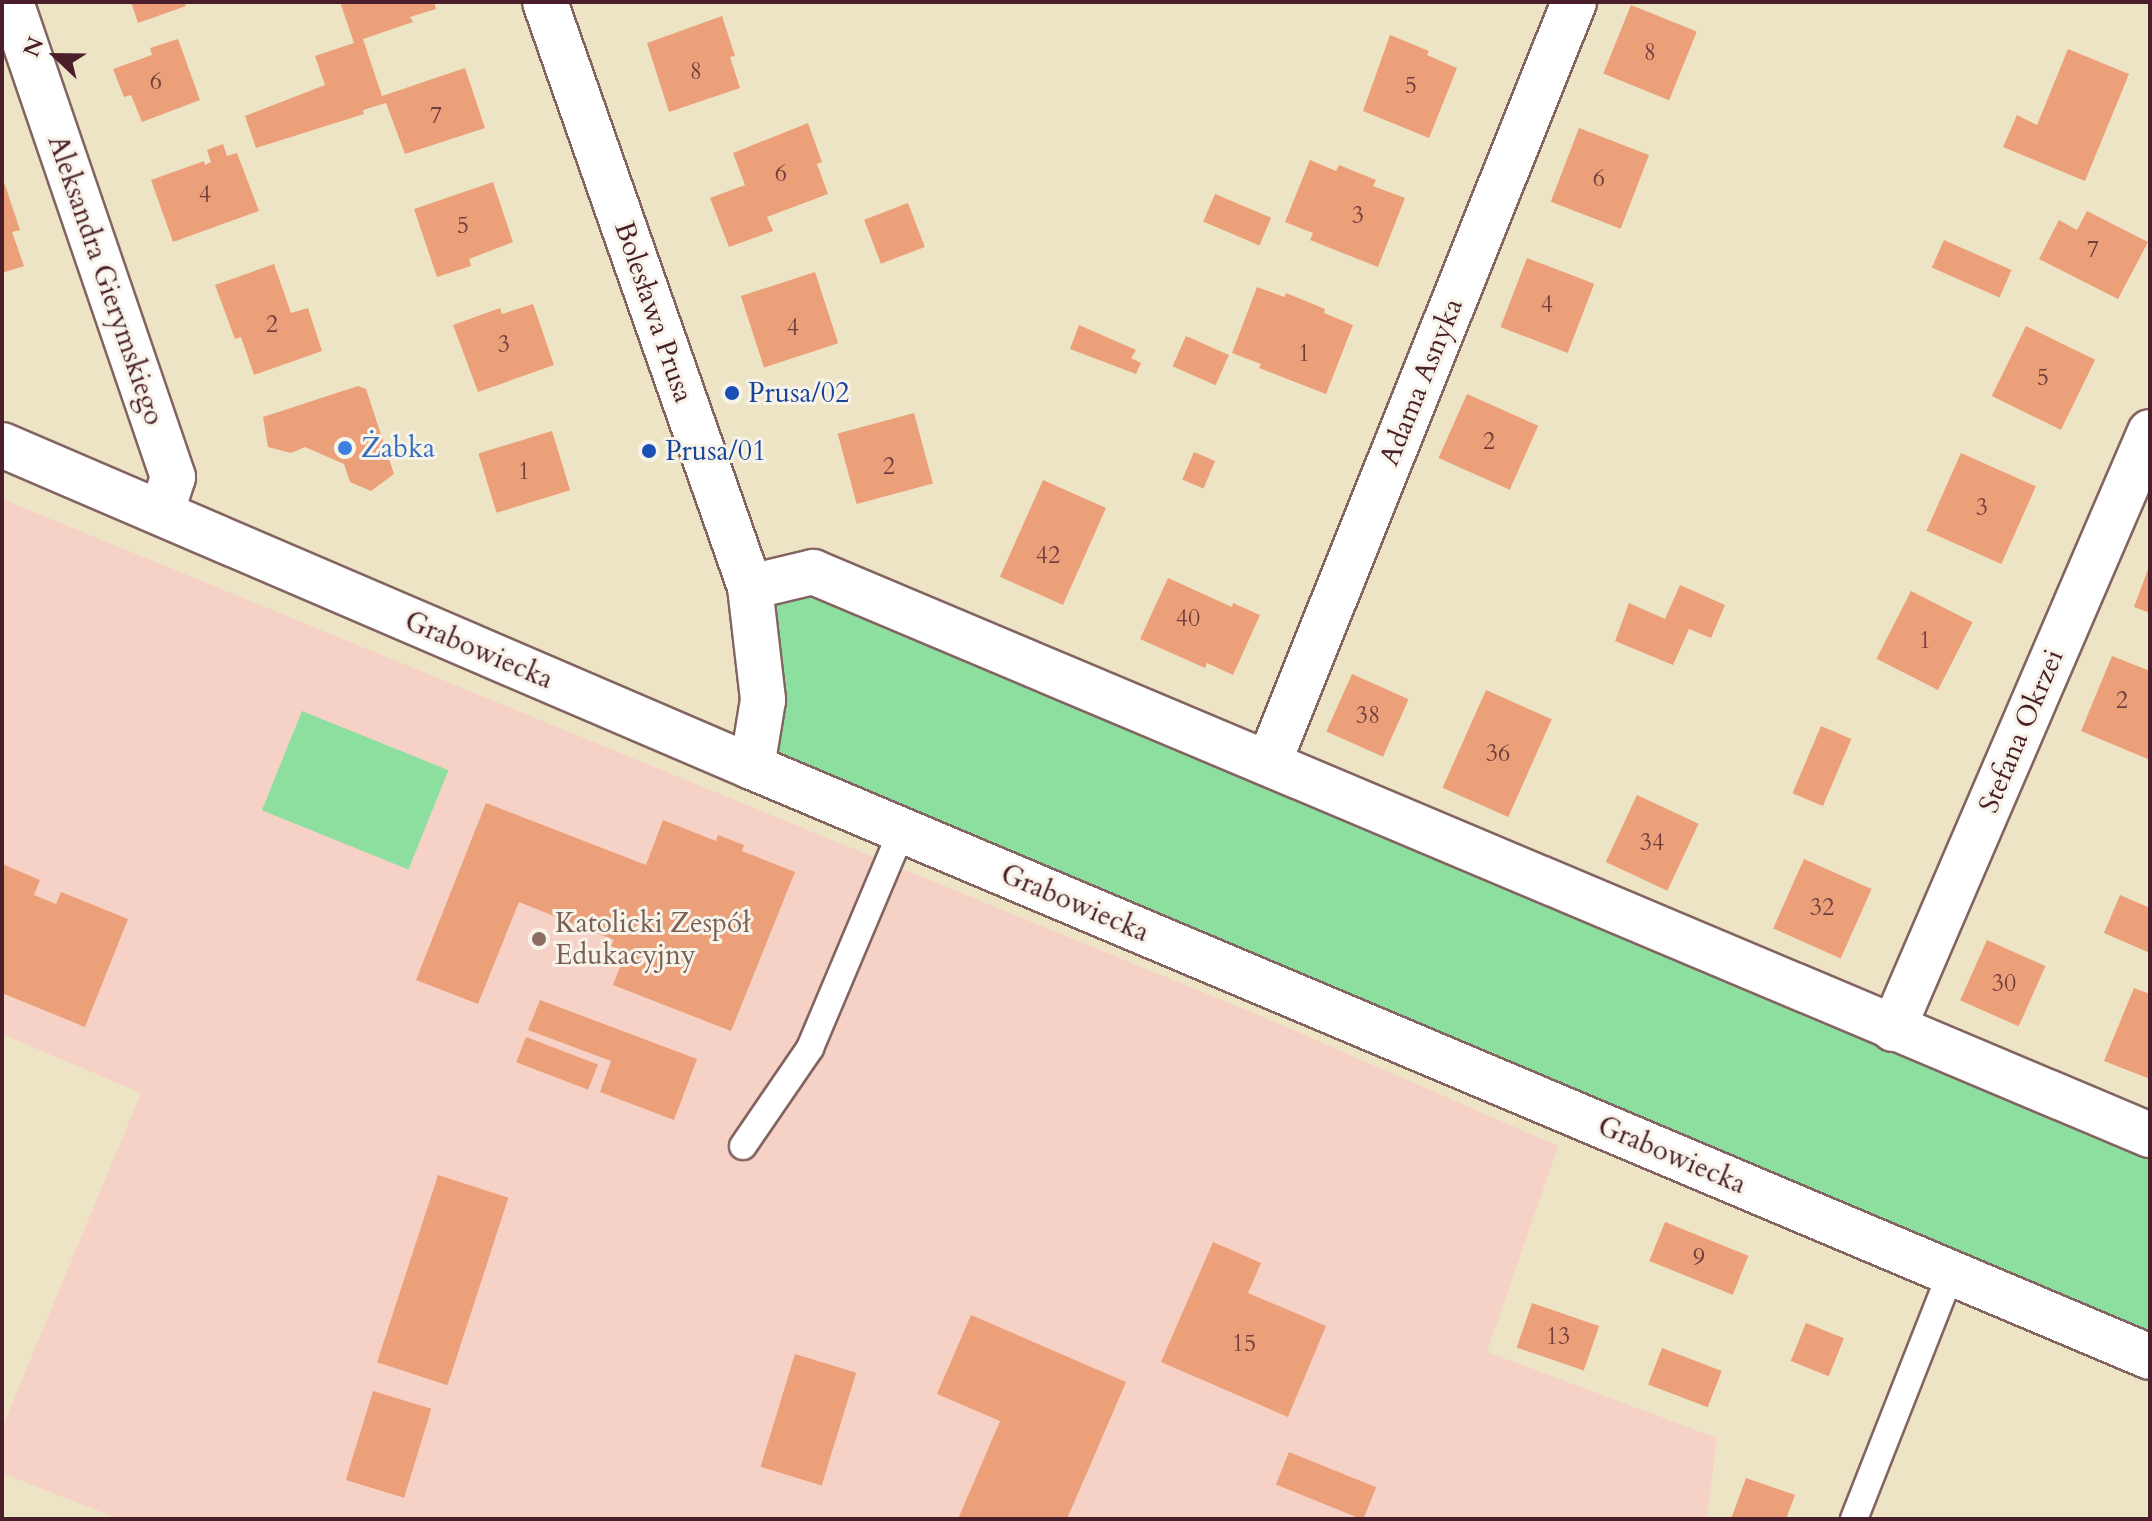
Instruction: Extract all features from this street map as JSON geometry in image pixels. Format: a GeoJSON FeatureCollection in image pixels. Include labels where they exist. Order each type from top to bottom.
{"type":"FeatureCollection","features":[{"type":"Feature","properties":{"kind":"street","name":"Aleksandra Gierymskiego"},"geometry":{"type":"LineString","coordinates":[[11,2],[173,477],[161,513]]}},
{"type":"Feature","properties":{"kind":"street","name":"Bolesława Prusa"},"geometry":{"type":"LineString","coordinates":[[545,2],[750,587],[763,700],[752,767]]}},
{"type":"Feature","properties":{"kind":"street","name":"Adama Asnyka"},"geometry":{"type":"LineString","coordinates":[[1269,762],[1574,2]]}},
{"type":"Feature","properties":{"kind":"street","name":"Stefana Okrzei"},"geometry":{"type":"LineString","coordinates":[[1893,1029],[2150,432]]}},
{"type":"Feature","properties":{"kind":"street","name":"Grabowiecka"},"geometry":{"type":"LineString","coordinates":[[2,445],[752,767],[2150,1357]]}},
{"type":"Feature","properties":{"kind":"street"},"geometry":{"type":"LineString","coordinates":[[750,587],[813,572],[2150,1135]]}},
{"type":"Feature","properties":{"kind":"lane"},"geometry":{"type":"LineString","coordinates":[[743,1146],[810,1048],[902,830]]}},
{"type":"Feature","properties":{"kind":"lane"},"geometry":{"type":"LineString","coordinates":[[1854,1519],[1951,1273]]}},
{"type":"Feature","properties":{"kind":"shaded area","name":"Katolicki Zespół Edukacyjny"},"geometry":{"type":"Polygon","coordinates":[[[2,499],[1263,1017],[1558,1146],[1487,1352],[1717,1438],[1707,1519],[119,1519],[2,1473],[2,1428],[141,1093],[2,1034],[2,499]]]}},
{"type":"Feature","properties":{"kind":"green space"},"geometry":{"type":"Polygon","coordinates":[[[785,578],[2150,1135],[2150,1357],[752,767],[750,587],[785,578]]]}},
{"type":"Feature","properties":{"kind":"green space"},"geometry":{"type":"Polygon","coordinates":[[[302,711],[448,770],[408,869],[262,810],[302,711]]]}},
{"type":"Feature","properties":{"kind":"building"},"geometry":{"type":"Polygon","coordinates":[[[131,2],[184,2],[186,6],[138,23],[131,2]]]}},
{"type":"Feature","properties":{"kind":"building"},"geometry":{"type":"Polygon","coordinates":[[[340,2],[434,2],[436,9],[410,17],[413,22],[363,39],[382,96],[465,68],[485,128],[405,154],[386,103],[363,110],[364,114],[256,148],[245,116],[325,85],[315,56],[354,43],[340,2]]]}},
{"type":"Feature","properties":{"kind":"building"},"geometry":{"type":"Polygon","coordinates":[[[1631,5],[1697,32],[1669,100],[1603,74],[1631,5]]]}},
{"type":"Feature","properties":{"kind":"building"},"geometry":{"type":"Polygon","coordinates":[[[722,16],[735,56],[730,57],[740,88],[669,112],[647,43],[722,16]]]}},
{"type":"Feature","properties":{"kind":"building"},"geometry":{"type":"Polygon","coordinates":[[[1390,35],[1429,51],[1427,55],[1457,68],[1429,138],[1363,111],[1390,35]]]}},
{"type":"Feature","properties":{"kind":"building"},"geometry":{"type":"Polygon","coordinates":[[[178,39],[200,100],[142,122],[131,95],[124,97],[113,69],[152,55],[150,48],[178,39]]]}},
{"type":"Feature","properties":{"kind":"building"},"geometry":{"type":"Polygon","coordinates":[[[2068,49],[2129,74],[2085,181],[2003,147],[2017,115],[2037,125],[2068,49]]]}},
{"type":"Feature","properties":{"kind":"building"},"geometry":{"type":"Polygon","coordinates":[[[808,123],[822,162],[817,164],[828,194],[767,217],[773,231],[729,247],[710,198],[745,185],[733,153],[808,123]]]}},
{"type":"Feature","properties":{"kind":"building"},"geometry":{"type":"Polygon","coordinates":[[[1579,128],[1649,155],[1621,229],[1551,202],[1579,128]]]}},
{"type":"Feature","properties":{"kind":"building"},"geometry":{"type":"Polygon","coordinates":[[[223,144],[227,156],[237,153],[259,211],[173,242],[151,180],[204,161],[205,165],[211,162],[207,150],[223,144]]]}},
{"type":"Feature","properties":{"kind":"building"},"geometry":{"type":"Polygon","coordinates":[[[1310,160],[1336,171],[1339,165],[1376,180],[1373,186],[1405,198],[1378,267],[1310,240],[1313,233],[1285,222],[1310,160]]]}},
{"type":"Feature","properties":{"kind":"building"},"geometry":{"type":"Polygon","coordinates":[[[2,176],[20,230],[12,232],[24,266],[2,273],[2,176]]]}},
{"type":"Feature","properties":{"kind":"building"},"geometry":{"type":"Polygon","coordinates":[[[493,182],[513,242],[469,259],[471,266],[437,277],[414,209],[493,182]]]}},
{"type":"Feature","properties":{"kind":"building"},"geometry":{"type":"Polygon","coordinates":[[[1215,194],[1271,218],[1259,245],[1203,222],[1215,194]]]}},
{"type":"Feature","properties":{"kind":"building"},"geometry":{"type":"Polygon","coordinates":[[[908,203],[925,247],[881,264],[864,220],[908,203]]]}},
{"type":"Feature","properties":{"kind":"building"},"geometry":{"type":"Polygon","coordinates":[[[2087,211],[2148,242],[2118,299],[2039,259],[2059,220],[2077,230],[2087,211]]]}},
{"type":"Feature","properties":{"kind":"building"},"geometry":{"type":"Polygon","coordinates":[[[1944,240],[2012,270],[1999,298],[1932,267],[1944,240]]]}},
{"type":"Feature","properties":{"kind":"building"},"geometry":{"type":"Polygon","coordinates":[[[1527,258],[1594,284],[1568,353],[1500,327],[1527,258]]]}},
{"type":"Feature","properties":{"kind":"building"},"geometry":{"type":"Polygon","coordinates":[[[274,264],[291,313],[308,308],[322,351],[254,375],[241,337],[235,339],[215,285],[274,264]]]}},
{"type":"Feature","properties":{"kind":"building"},"geometry":{"type":"Polygon","coordinates":[[[815,272],[838,343],[764,367],[741,296],[815,272]]]}},
{"type":"Feature","properties":{"kind":"building"},"geometry":{"type":"Polygon","coordinates":[[[1257,287],[1284,297],[1286,293],[1353,325],[1326,394],[1259,368],[1261,364],[1232,353],[1257,287]]]}},
{"type":"Feature","properties":{"kind":"building"},"geometry":{"type":"Polygon","coordinates":[[[533,304],[554,365],[478,392],[453,325],[500,308],[502,314],[533,304]]]}},
{"type":"Feature","properties":{"kind":"building"},"geometry":{"type":"Polygon","coordinates":[[[1079,325],[1136,350],[1131,358],[1141,363],[1136,374],[1070,349],[1079,325]]]}},
{"type":"Feature","properties":{"kind":"building"},"geometry":{"type":"Polygon","coordinates":[[[2026,326],[2095,360],[2061,430],[1992,396],[2026,326]]]}},
{"type":"Feature","properties":{"kind":"building"},"geometry":{"type":"Polygon","coordinates":[[[1186,336],[1229,355],[1216,385],[1173,366],[1186,336]]]}},
{"type":"Feature","properties":{"kind":"building"},"geometry":{"type":"Polygon","coordinates":[[[358,386],[366,389],[394,474],[371,491],[350,482],[344,464],[305,447],[291,453],[268,447],[263,417],[358,386]]]}},
{"type":"Feature","properties":{"kind":"building"},"geometry":{"type":"Polygon","coordinates":[[[1467,394],[1538,426],[1510,490],[1439,458],[1467,394]]]}},
{"type":"Feature","properties":{"kind":"building"},"geometry":{"type":"Polygon","coordinates":[[[914,413],[933,484],[857,504],[838,433],[914,413]]]}},
{"type":"Feature","properties":{"kind":"building"},"geometry":{"type":"Polygon","coordinates":[[[552,431],[570,490],[496,513],[478,454],[552,431]]]}},
{"type":"Feature","properties":{"kind":"building"},"geometry":{"type":"Polygon","coordinates":[[[1194,452],[1215,461],[1203,489],[1182,480],[1194,452]]]}},
{"type":"Feature","properties":{"kind":"building"},"geometry":{"type":"Polygon","coordinates":[[[1961,453],[2036,486],[2001,564],[1926,531],[1961,453]]]}},
{"type":"Feature","properties":{"kind":"building"},"geometry":{"type":"Polygon","coordinates":[[[1043,480],[1106,508],[1063,605],[1000,577],[1043,480]]]}},
{"type":"Feature","properties":{"kind":"building"},"geometry":{"type":"Polygon","coordinates":[[[2150,564],[2150,613],[2134,607],[2150,564]]]}},
{"type":"Feature","properties":{"kind":"building"},"geometry":{"type":"Polygon","coordinates":[[[1168,578],[1232,607],[1233,603],[1260,615],[1233,675],[1207,663],[1205,668],[1140,639],[1168,578]]]}},
{"type":"Feature","properties":{"kind":"building"},"geometry":{"type":"Polygon","coordinates":[[[1680,585],[1725,605],[1711,638],[1689,629],[1673,665],[1615,641],[1629,603],[1665,619],[1680,585]]]}},
{"type":"Feature","properties":{"kind":"building"},"geometry":{"type":"Polygon","coordinates":[[[1911,591],[1972,622],[1938,690],[1876,659],[1911,591]]]}},
{"type":"Feature","properties":{"kind":"building"},"geometry":{"type":"Polygon","coordinates":[[[2112,656],[2150,671],[2150,760],[2081,731],[2112,656]]]}},
{"type":"Feature","properties":{"kind":"building"},"geometry":{"type":"Polygon","coordinates":[[[1352,674],[1409,699],[1383,757],[1326,732],[1352,674]]]}},
{"type":"Feature","properties":{"kind":"building"},"geometry":{"type":"Polygon","coordinates":[[[1486,690],[1552,719],[1508,817],[1442,788],[1486,690]]]}},
{"type":"Feature","properties":{"kind":"building"},"geometry":{"type":"Polygon","coordinates":[[[1821,726],[1851,739],[1823,806],[1792,793],[1821,726]]]}},
{"type":"Feature","properties":{"kind":"building"},"geometry":{"type":"Polygon","coordinates":[[[1637,795],[1699,824],[1667,891],[1606,862],[1637,795]]]}},
{"type":"Feature","properties":{"kind":"building"},"geometry":{"type":"Polygon","coordinates":[[[486,803],[646,865],[663,820],[716,841],[718,835],[744,845],[742,851],[795,872],[731,1031],[613,985],[626,952],[611,946],[614,940],[519,902],[478,1004],[416,980],[486,803]]]}},
{"type":"Feature","properties":{"kind":"building"},"geometry":{"type":"Polygon","coordinates":[[[1804,859],[1872,889],[1841,959],[1773,928],[1804,859]]]}},
{"type":"Feature","properties":{"kind":"building"},"geometry":{"type":"Polygon","coordinates":[[[2,864],[40,880],[34,895],[56,904],[61,892],[128,919],[85,1027],[2,993],[2,864]]]}},
{"type":"Feature","properties":{"kind":"building"},"geometry":{"type":"Polygon","coordinates":[[[2120,895],[2150,908],[2150,953],[2104,933],[2120,895]]]}},
{"type":"Feature","properties":{"kind":"building"},"geometry":{"type":"Polygon","coordinates":[[[1987,940],[2045,966],[2019,1026],[1960,1000],[1987,940]]]}},
{"type":"Feature","properties":{"kind":"building"},"geometry":{"type":"Polygon","coordinates":[[[2134,988],[2150,994],[2150,1079],[2104,1061],[2134,988]]]}},
{"type":"Feature","properties":{"kind":"building"},"geometry":{"type":"Polygon","coordinates":[[[540,1000],[697,1059],[674,1120],[600,1092],[611,1061],[528,1030],[540,1000]]]}},
{"type":"Feature","properties":{"kind":"building"},"geometry":{"type":"Polygon","coordinates":[[[526,1037],[598,1065],[588,1090],[516,1062],[526,1037]]]}},
{"type":"Feature","properties":{"kind":"building"},"geometry":{"type":"Polygon","coordinates":[[[438,1175],[508,1198],[448,1385],[377,1362],[438,1175]]]}},
{"type":"Feature","properties":{"kind":"building"},"geometry":{"type":"Polygon","coordinates":[[[1665,1222],[1748,1256],[1733,1295],[1649,1261],[1665,1222]]]}},
{"type":"Feature","properties":{"kind":"building"},"geometry":{"type":"Polygon","coordinates":[[[1213,1242],[1261,1263],[1248,1293],[1326,1326],[1288,1417],[1161,1362],[1213,1242]]]}},
{"type":"Feature","properties":{"kind":"building"},"geometry":{"type":"Polygon","coordinates":[[[1532,1303],[1599,1326],[1584,1371],[1517,1347],[1532,1303]]]}},
{"type":"Feature","properties":{"kind":"building"},"geometry":{"type":"Polygon","coordinates":[[[971,1315],[1126,1382],[1067,1519],[958,1519],[1000,1421],[937,1394],[971,1315]]]}},
{"type":"Feature","properties":{"kind":"building"},"geometry":{"type":"Polygon","coordinates":[[[1806,1323],[1844,1338],[1829,1376],[1791,1361],[1806,1323]]]}},
{"type":"Feature","properties":{"kind":"building"},"geometry":{"type":"Polygon","coordinates":[[[1662,1348],[1722,1371],[1708,1407],[1648,1384],[1662,1348]]]}},
{"type":"Feature","properties":{"kind":"building"},"geometry":{"type":"Polygon","coordinates":[[[795,1354],[856,1373],[822,1486],[761,1467],[795,1354]]]}},
{"type":"Feature","properties":{"kind":"building"},"geometry":{"type":"Polygon","coordinates":[[[373,1391],[431,1409],[404,1498],[346,1480],[373,1391]]]}},
{"type":"Feature","properties":{"kind":"building"},"geometry":{"type":"Polygon","coordinates":[[[1289,1452],[1376,1487],[1361,1519],[1276,1484],[1289,1452]]]}},
{"type":"Feature","properties":{"kind":"building"},"geometry":{"type":"Polygon","coordinates":[[[1746,1478],[1795,1495],[1786,1519],[1731,1519],[1746,1478]]]}},
{"type":"Feature","properties":{"kind":"place","name":"Prusa/02"},"geometry":{"type":"Point","coordinates":[732,393]}},
{"type":"Feature","properties":{"kind":"place","name":"Żabka"},"geometry":{"type":"Point","coordinates":[345,448]}},
{"type":"Feature","properties":{"kind":"place","name":"Prusa/01"},"geometry":{"type":"Point","coordinates":[649,451]}},
{"type":"Feature","properties":{"kind":"place","name":"Katolicki Zespół Edukacyjny"},"geometry":{"type":"Point","coordinates":[539,939]}}]}
